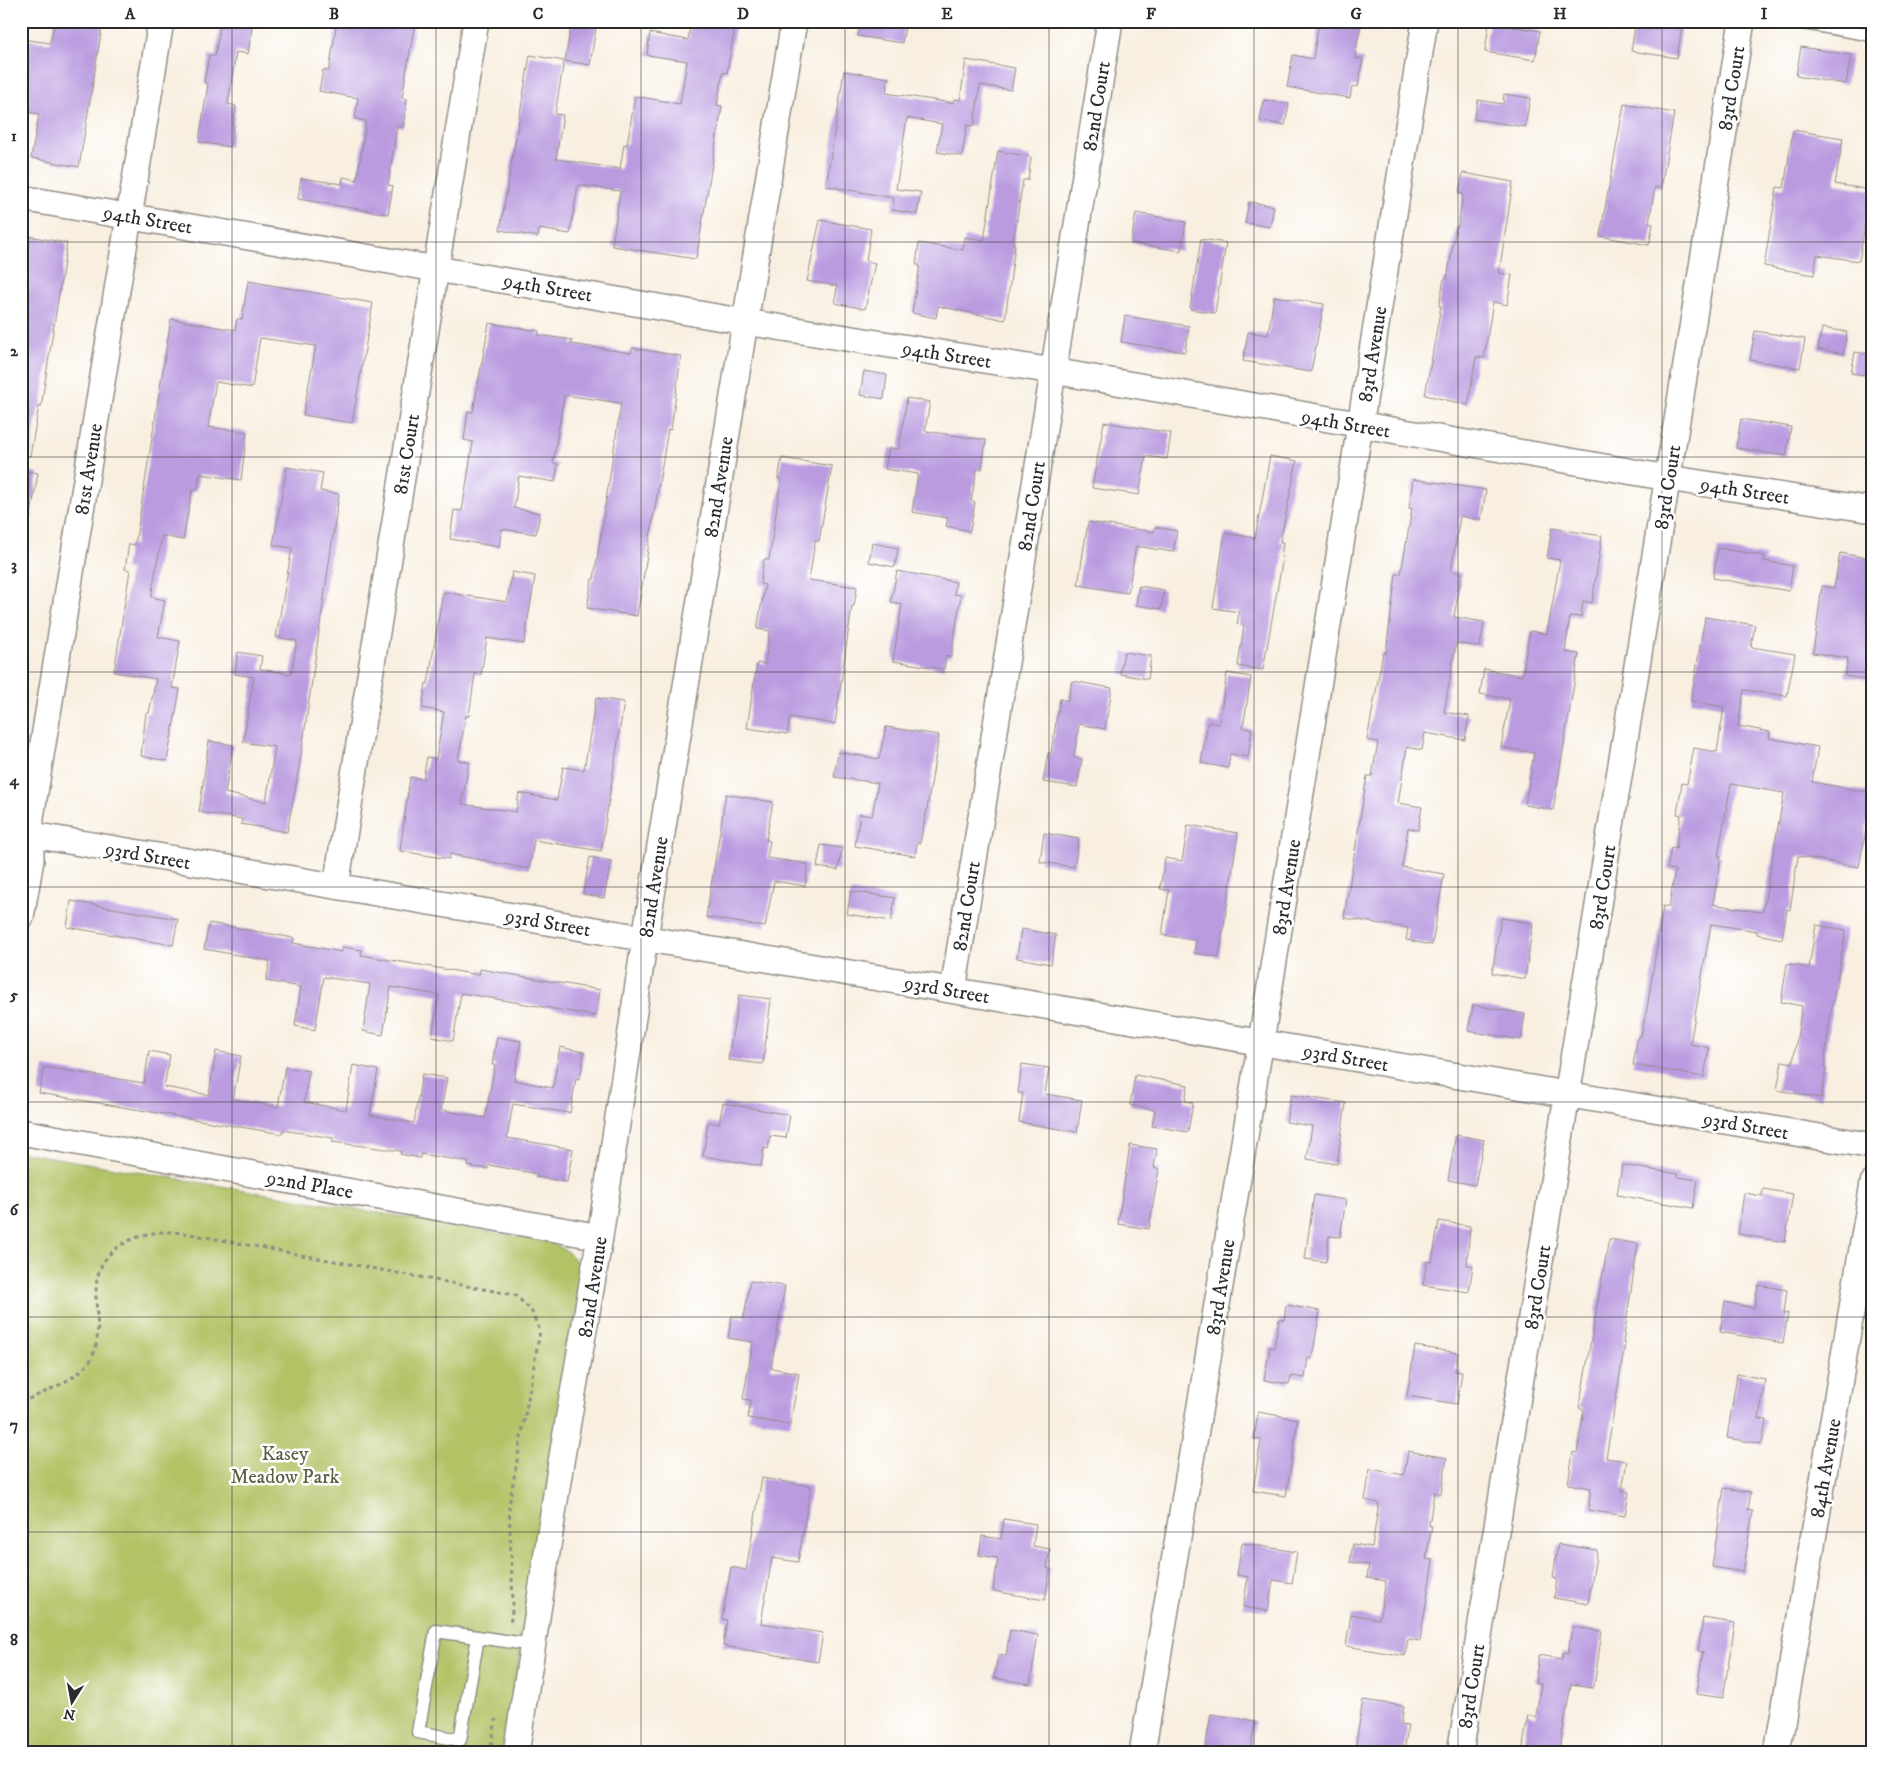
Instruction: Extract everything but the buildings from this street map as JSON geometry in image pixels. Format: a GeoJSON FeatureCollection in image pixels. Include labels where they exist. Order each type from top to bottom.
{"type":"FeatureCollection","features":[{"type":"Feature","properties":{"kind":"street","name":"81st Avenue"},"geometry":{"type":"LineString","coordinates":[[21,917],[31,860],[26,834],[31,816],[161,21]]}},
{"type":"Feature","properties":{"kind":"street","name":"81st Court"},"geometry":{"type":"LineString","coordinates":[[336,886],[476,21]]}},
{"type":"Feature","properties":{"kind":"street","name":"82nd Avenue"},"geometry":{"type":"LineString","coordinates":[[516,1753],[561,1462],[600,1237],[644,938],[794,21]]}},
{"type":"Feature","properties":{"kind":"street","name":"82nd Court"},"geometry":{"type":"LineString","coordinates":[[952,990],[1110,21]]}},
{"type":"Feature","properties":{"kind":"street","name":"83rd Avenue"},"geometry":{"type":"LineString","coordinates":[[1142,1753],[1361,425],[1424,21]]}},
{"type":"Feature","properties":{"kind":"street","name":"83rd Court"},"geometry":{"type":"LineString","coordinates":[[1460,1753],[1569,1095],[1742,21]]}},
{"type":"Feature","properties":{"kind":"street","name":"94th Street"},"geometry":{"type":"LineString","coordinates":[[21,198],[746,322],[1053,371],[1668,478],[1873,510]]}},
{"type":"Feature","properties":{"kind":"street","name":"93rd Street"},"geometry":{"type":"LineString","coordinates":[[26,834],[1873,1146]]}},
{"type":"Feature","properties":{"kind":"street","name":"92nd Place"},"geometry":{"type":"LineString","coordinates":[[21,1132],[600,1237]]}},
{"type":"Feature","properties":{"kind":"street","name":"84th Avenue"},"geometry":{"type":"LineString","coordinates":[[1777,1753],[1873,1183]]}},
{"type":"Feature","properties":{"kind":"lane"},"geometry":{"type":"LineString","coordinates":[[1792,21],[1873,35]]}},
{"type":"Feature","properties":{"kind":"lane"},"geometry":{"type":"LineString","coordinates":[[478,1637],[460,1740],[418,1732],[436,1631],[478,1637],[508,1642],[533,1645]]}},
{"type":"Feature","properties":{"kind":"path"},"geometry":{"type":"LineString","coordinates":[[21,1402],[78,1374],[89,1362],[96,1342],[95,1287],[103,1261],[112,1251],[132,1238],[153,1233],[184,1233],[515,1295],[531,1310],[540,1331],[509,1506],[513,1603],[508,1642]]}},
{"type":"Feature","properties":{"kind":"path"},"geometry":{"type":"LineString","coordinates":[[490,1753],[496,1716]]}},
{"type":"Feature","properties":{"kind":"green space","name":"Kasey Meadow Park"},"geometry":{"type":"Polygon","coordinates":[[[21,1152],[549,1242],[573,1257],[579,1268],[581,1283],[504,1753],[21,1753],[21,1152]]]}}]}
